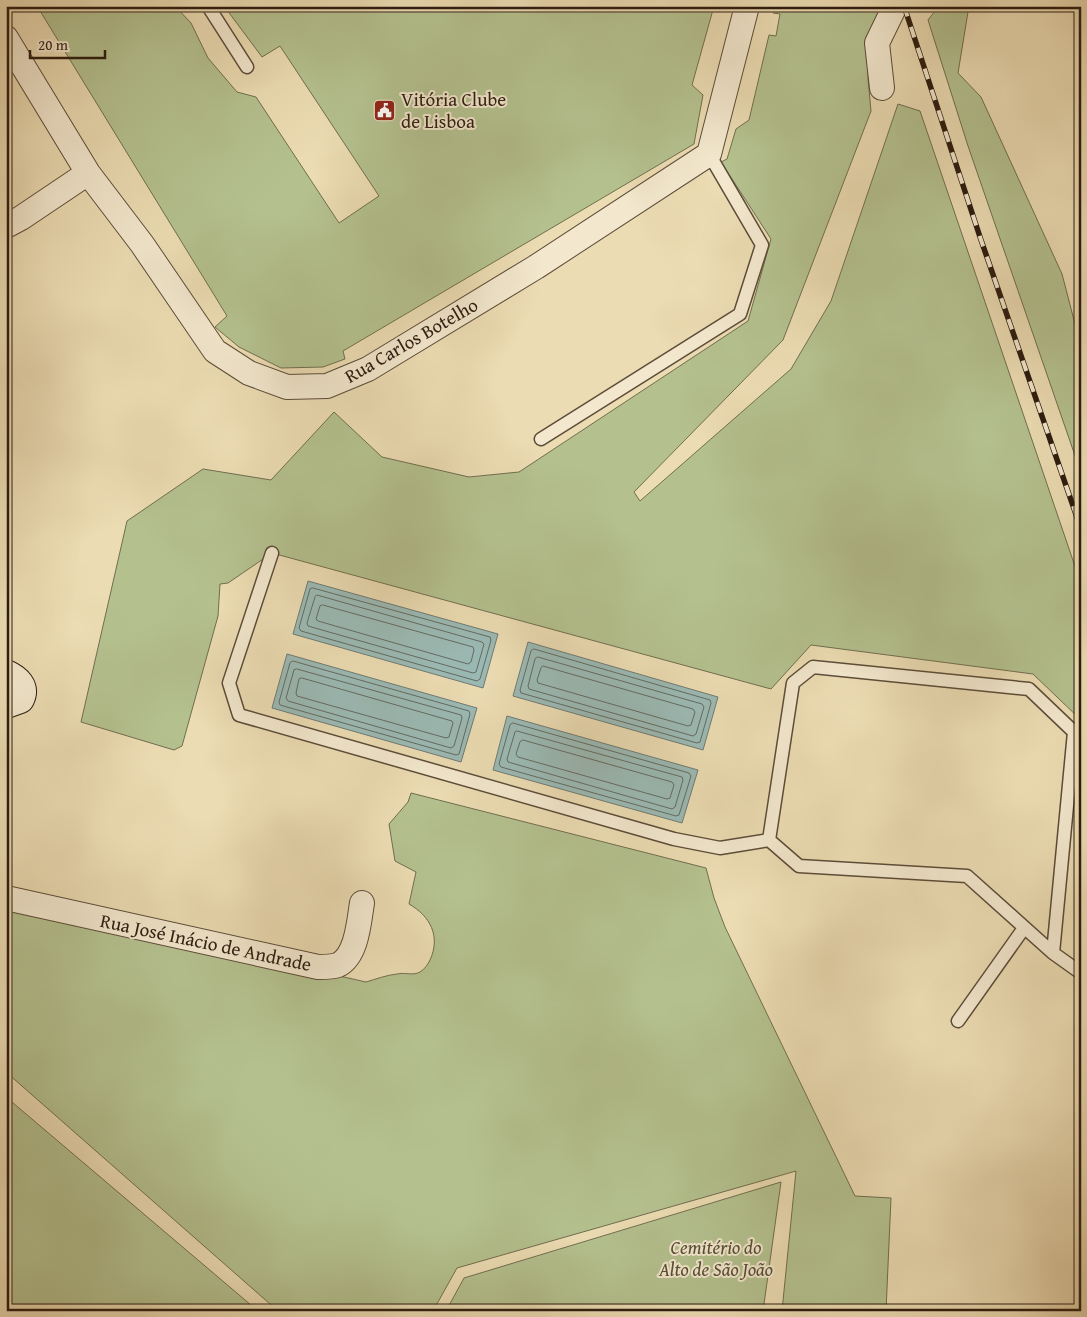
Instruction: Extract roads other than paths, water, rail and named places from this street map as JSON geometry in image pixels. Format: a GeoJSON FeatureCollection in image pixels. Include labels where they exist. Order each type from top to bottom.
{"type":"FeatureCollection","features":[{"type":"Feature","properties":{"kind":"main road"},"geometry":{"type":"LineString","coordinates":[[6,674],[16,680],[21,686],[23,693],[20,699],[6,704]]}},
{"type":"Feature","properties":{"kind":"street"},"geometry":{"type":"LineString","coordinates":[[709,154],[747,6]]}},
{"type":"Feature","properties":{"kind":"street"},"geometry":{"type":"LineString","coordinates":[[882,88],[878,42],[895,6]]}},
{"type":"Feature","properties":{"kind":"street","name":"Rua Carlos Botelho"},"geometry":{"type":"LineString","coordinates":[[6,38],[88,173],[142,244],[215,351],[249,373],[287,386],[327,386],[368,368],[528,272],[709,154]]}},
{"type":"Feature","properties":{"kind":"street"},"geometry":{"type":"LineString","coordinates":[[6,226],[88,173]]}},
{"type":"Feature","properties":{"kind":"street","name":"Rua José Inácio de Andrade"},"geometry":{"type":"LineString","coordinates":[[6,898],[329,967],[338,965],[347,959],[357,935],[362,903]]}},
{"type":"Feature","properties":{"kind":"lane"},"geometry":{"type":"LineString","coordinates":[[208,6],[247,67]]}},
{"type":"Feature","properties":{"kind":"lane"},"geometry":{"type":"LineString","coordinates":[[540,440],[740,314],[762,245],[709,154]]}},
{"type":"Feature","properties":{"kind":"lane"},"geometry":{"type":"LineString","coordinates":[[272,553],[229,683],[240,715],[674,839],[720,848],[769,840]]}},
{"type":"Feature","properties":{"kind":"lane"},"geometry":{"type":"LineString","coordinates":[[769,840],[794,684],[813,667],[1029,689],[1074,732],[1053,954]]}},
{"type":"Feature","properties":{"kind":"lane"},"geometry":{"type":"LineString","coordinates":[[769,840],[799,866],[967,876],[1053,954],[1081,973]]}},
{"type":"Feature","properties":{"kind":"lane"},"geometry":{"type":"LineString","coordinates":[[958,1021],[1024,928]]}},
{"type":"Feature","properties":{"kind":"water"},"geometry":{"type":"Polygon","coordinates":[[[308,581],[498,634],[483,688],[293,634],[308,581]]]}},
{"type":"Feature","properties":{"kind":"water"},"geometry":{"type":"Polygon","coordinates":[[[528,642],[718,697],[703,750],[513,696],[528,642]]]}},
{"type":"Feature","properties":{"kind":"water"},"geometry":{"type":"Polygon","coordinates":[[[287,654],[477,708],[461,762],[272,708],[287,654]]]}},
{"type":"Feature","properties":{"kind":"water"},"geometry":{"type":"Polygon","coordinates":[[[507,716],[698,770],[682,823],[493,770],[507,716]]]}},
{"type":"Feature","properties":{"kind":"railway"},"geometry":{"type":"LineString","coordinates":[[904,6],[980,237],[1081,529]]}},
{"type":"Feature","properties":{"kind":"place","name":"Vitória Clube de Lisboa"},"geometry":{"type":"Point","coordinates":[385,110]}},
{"type":"Feature","properties":{"kind":"park label","name":"Cemitério do Alto de São João"},"geometry":{"type":"Point","coordinates":[716,1258]}}]}
